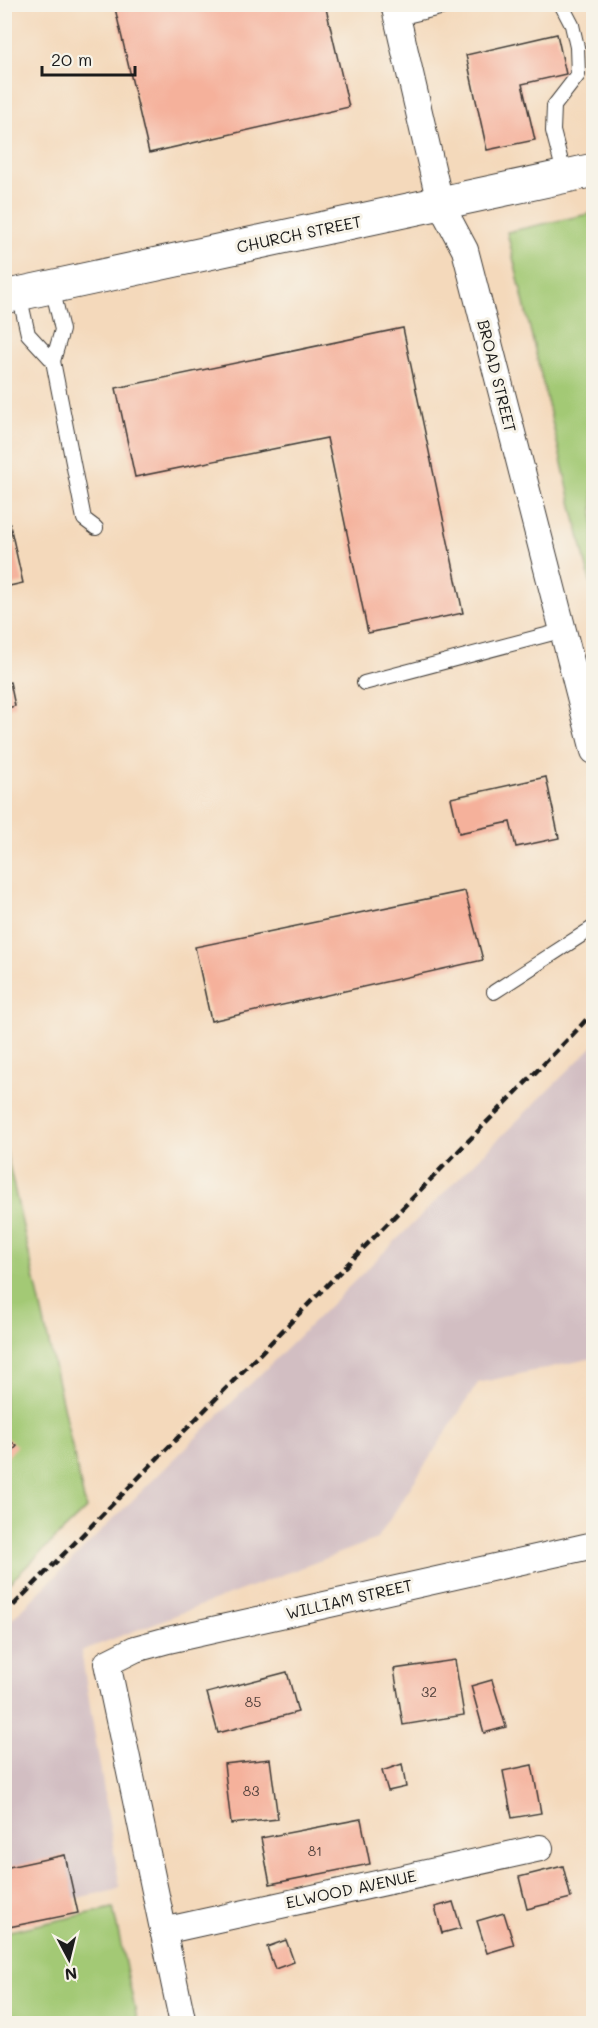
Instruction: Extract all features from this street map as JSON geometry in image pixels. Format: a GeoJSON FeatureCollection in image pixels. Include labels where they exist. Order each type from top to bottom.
{"type":"FeatureCollection","features":[{"type":"Feature","properties":{"kind":"street","name":"BROAD STREET"},"geometry":{"type":"LineString","coordinates":[[396,11],[440,203],[465,250],[561,631],[594,751]]}},
{"type":"Feature","properties":{"kind":"street","name":"CHURCH STREET"},"geometry":{"type":"LineString","coordinates":[[12,295],[579,173]]}},
{"type":"Feature","properties":{"kind":"street","name":"WILLIAM STREET"},"geometry":{"type":"LineString","coordinates":[[163,1931],[107,1663],[135,1649],[168,1640],[594,1545]]}},
{"type":"Feature","properties":{"kind":"street","name":"ELWOOD AVENUE"},"geometry":{"type":"LineString","coordinates":[[163,1931],[540,1848]]}},
{"type":"Feature","properties":{"kind":"street"},"geometry":{"type":"LineString","coordinates":[[163,1931],[183,2024]]}},
{"type":"Feature","properties":{"kind":"lane"},"geometry":{"type":"LineString","coordinates":[[396,11],[458,4]]}},
{"type":"Feature","properties":{"kind":"lane"},"geometry":{"type":"LineString","coordinates":[[561,4],[572,25],[577,47],[578,75],[554,106],[553,131],[579,173]]}},
{"type":"Feature","properties":{"kind":"lane"},"geometry":{"type":"LineString","coordinates":[[52,287],[62,326],[53,361],[84,519],[96,528]]}},
{"type":"Feature","properties":{"kind":"lane"},"geometry":{"type":"LineString","coordinates":[[12,295],[28,334],[53,361]]}},
{"type":"Feature","properties":{"kind":"lane"},"geometry":{"type":"LineString","coordinates":[[364,683],[561,631]]}},
{"type":"Feature","properties":{"kind":"lane"},"geometry":{"type":"LineString","coordinates":[[494,992],[594,927]]}},
{"type":"Feature","properties":{"kind":"shaded area"},"geometry":{"type":"Polygon","coordinates":[[[593,1046],[593,1358],[478,1383],[377,1539],[81,1651],[120,1888],[5,1915],[5,1626],[593,1046]]]}},
{"type":"Feature","properties":{"kind":"green space"},"geometry":{"type":"Polygon","coordinates":[[[594,213],[593,594],[507,232],[594,213]]]}},
{"type":"Feature","properties":{"kind":"green space"},"geometry":{"type":"Polygon","coordinates":[[[4,1142],[86,1509],[5,1587],[4,1587],[4,1142]]]}},
{"type":"Feature","properties":{"kind":"green space"},"geometry":{"type":"Polygon","coordinates":[[[113,1908],[138,2023],[5,2023],[5,1932],[113,1908]]]}},
{"type":"Feature","properties":{"kind":"building"},"geometry":{"type":"Polygon","coordinates":[[[114,4],[325,4],[349,107],[149,153],[114,4]]]}},
{"type":"Feature","properties":{"kind":"building"},"geometry":{"type":"Polygon","coordinates":[[[557,34],[566,74],[522,84],[535,140],[487,150],[466,55],[557,34]]]}},
{"type":"Feature","properties":{"kind":"building"},"geometry":{"type":"Polygon","coordinates":[[[403,328],[463,613],[368,633],[327,438],[135,477],[116,388],[403,328]]]}},
{"type":"Feature","properties":{"kind":"building"},"geometry":{"type":"Polygon","coordinates":[[[5,503],[23,583],[5,587],[5,503]]]}},
{"type":"Feature","properties":{"kind":"building"},"geometry":{"type":"Polygon","coordinates":[[[10,682],[15,706],[4,709],[4,683],[10,682]]]}},
{"type":"Feature","properties":{"kind":"building"},"geometry":{"type":"Polygon","coordinates":[[[546,777],[559,838],[516,847],[510,822],[459,833],[451,798],[546,777]]]}},
{"type":"Feature","properties":{"kind":"building"},"geometry":{"type":"Polygon","coordinates":[[[465,891],[483,960],[211,1021],[195,947],[465,891]]]}},
{"type":"Feature","properties":{"kind":"building"},"geometry":{"type":"Polygon","coordinates":[[[4,1436],[17,1446],[4,1461],[4,1436]]]}},
{"type":"Feature","properties":{"kind":"building"},"geometry":{"type":"Polygon","coordinates":[[[455,1660],[464,1715],[403,1725],[394,1669],[455,1660]]]}},
{"type":"Feature","properties":{"kind":"building"},"geometry":{"type":"Polygon","coordinates":[[[287,1672],[298,1712],[218,1733],[207,1693],[287,1672]]]}},
{"type":"Feature","properties":{"kind":"building"},"geometry":{"type":"Polygon","coordinates":[[[492,1680],[506,1727],[484,1733],[471,1686],[492,1680]]]}},
{"type":"Feature","properties":{"kind":"building"},"geometry":{"type":"Polygon","coordinates":[[[270,1759],[278,1819],[231,1824],[224,1764],[270,1759]]]}},
{"type":"Feature","properties":{"kind":"building"},"geometry":{"type":"Polygon","coordinates":[[[402,1764],[406,1787],[388,1791],[382,1771],[402,1764]]]}},
{"type":"Feature","properties":{"kind":"building"},"geometry":{"type":"Polygon","coordinates":[[[532,1765],[541,1813],[512,1818],[503,1771],[532,1765]]]}},
{"type":"Feature","properties":{"kind":"building"},"geometry":{"type":"Polygon","coordinates":[[[361,1819],[370,1864],[270,1884],[261,1838],[361,1819]]]}},
{"type":"Feature","properties":{"kind":"building"},"geometry":{"type":"Polygon","coordinates":[[[65,1855],[78,1913],[4,1928],[4,1868],[65,1855]]]}},
{"type":"Feature","properties":{"kind":"building"},"geometry":{"type":"Polygon","coordinates":[[[563,1866],[571,1898],[527,1909],[519,1877],[563,1866]]]}},
{"type":"Feature","properties":{"kind":"building"},"geometry":{"type":"Polygon","coordinates":[[[453,1902],[461,1928],[442,1933],[435,1907],[453,1902]]]}},
{"type":"Feature","properties":{"kind":"building"},"geometry":{"type":"Polygon","coordinates":[[[504,1913],[514,1945],[487,1953],[477,1921],[504,1913]]]}},
{"type":"Feature","properties":{"kind":"building"},"geometry":{"type":"Polygon","coordinates":[[[286,1940],[294,1962],[275,1969],[267,1947],[286,1940]]]}},
{"type":"Feature","properties":{"kind":"railway"},"geometry":{"type":"LineString","coordinates":[[4,1615],[594,1011]]}}]}
